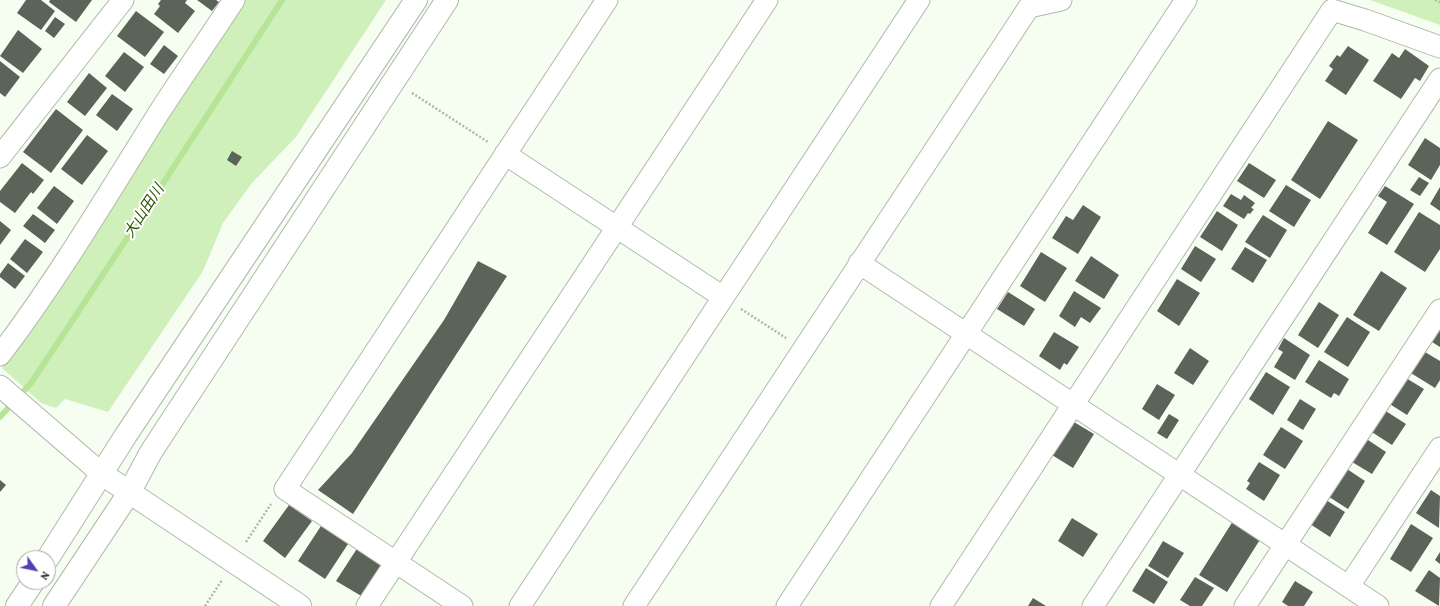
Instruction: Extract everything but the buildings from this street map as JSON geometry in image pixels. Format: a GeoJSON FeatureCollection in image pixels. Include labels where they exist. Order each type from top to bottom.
{"type":"FeatureCollection","features":[{"type":"Feature","properties":{"kind":"street"},"geometry":{"type":"LineString","coordinates":[[0,157],[123,0]]}},
{"type":"Feature","properties":{"kind":"street"},"geometry":{"type":"LineString","coordinates":[[0,355],[27,319],[65,263],[162,109],[234,0]]}},
{"type":"Feature","properties":{"kind":"street"},"geometry":{"type":"LineString","coordinates":[[53,550],[126,435],[416,0]]}},
{"type":"Feature","properties":{"kind":"street"},"geometry":{"type":"LineString","coordinates":[[54,606],[129,493],[151,452],[447,0]]}},
{"type":"Feature","properties":{"kind":"street"},"geometry":{"type":"LineString","coordinates":[[462,606],[285,489],[607,0]]}},
{"type":"Feature","properties":{"kind":"street"},"geometry":{"type":"LineString","coordinates":[[367,606],[618,228],[767,0]]}},
{"type":"Feature","properties":{"kind":"street"},"geometry":{"type":"LineString","coordinates":[[520,606],[919,0]]}},
{"type":"Feature","properties":{"kind":"street"},"geometry":{"type":"LineString","coordinates":[[634,606],[1029,7],[1061,0]]}},
{"type":"Feature","properties":{"kind":"street"},"geometry":{"type":"LineString","coordinates":[[787,606],[1186,0]]}},
{"type":"Feature","properties":{"kind":"street"},"geometry":{"type":"LineString","coordinates":[[941,606],[1332,10],[1440,46]]}},
{"type":"Feature","properties":{"kind":"street"},"geometry":{"type":"LineString","coordinates":[[1093,606],[1440,79]]}},
{"type":"Feature","properties":{"kind":"street"},"geometry":{"type":"LineString","coordinates":[[505,154],[723,297]]}},
{"type":"Feature","properties":{"kind":"street"},"geometry":{"type":"LineString","coordinates":[[859,263],[1378,606]]}},
{"type":"Feature","properties":{"kind":"street"},"geometry":{"type":"LineString","coordinates":[[1245,606],[1440,310]]}},
{"type":"Feature","properties":{"kind":"street"},"geometry":{"type":"LineString","coordinates":[[0,386],[102,474],[300,606]]}},
{"type":"Feature","properties":{"kind":"street"},"geometry":{"type":"LineString","coordinates":[[1348,586],[1440,448]]}},
{"type":"Feature","properties":{"kind":"street"},"geometry":{"type":"LineString","coordinates":[[17,606],[27,590]]}},
{"type":"Feature","properties":{"kind":"path"},"geometry":{"type":"LineString","coordinates":[[1435,0],[1440,2]]}},
{"type":"Feature","properties":{"kind":"path"},"geometry":{"type":"LineString","coordinates":[[412,92],[505,154]]}},
{"type":"Feature","properties":{"kind":"path"},"geometry":{"type":"LineString","coordinates":[[723,297],[791,342]]}},
{"type":"Feature","properties":{"kind":"path"},"geometry":{"type":"LineString","coordinates":[[246,542],[276,496],[285,489]]}},
{"type":"Feature","properties":{"kind":"path"},"geometry":{"type":"LineString","coordinates":[[204,606],[222,580]]}},
{"type":"Feature","properties":{"kind":"green space"},"geometry":{"type":"Polygon","coordinates":[[[246,0],[386,0],[296,137],[252,183],[223,223],[203,271],[108,412],[65,399],[56,408],[41,403],[2,368],[57,292],[164,122],[246,0]]]}},
{"type":"Feature","properties":{"kind":"green space"},"geometry":{"type":"Polygon","coordinates":[[[1370,0],[1440,0],[1440,25],[1370,0]]]}},
{"type":"Feature","properties":{"kind":"waterway","name":"大山田川"},"geometry":{"type":"LineString","coordinates":[[0,417],[31,383],[282,0]]}}]}
